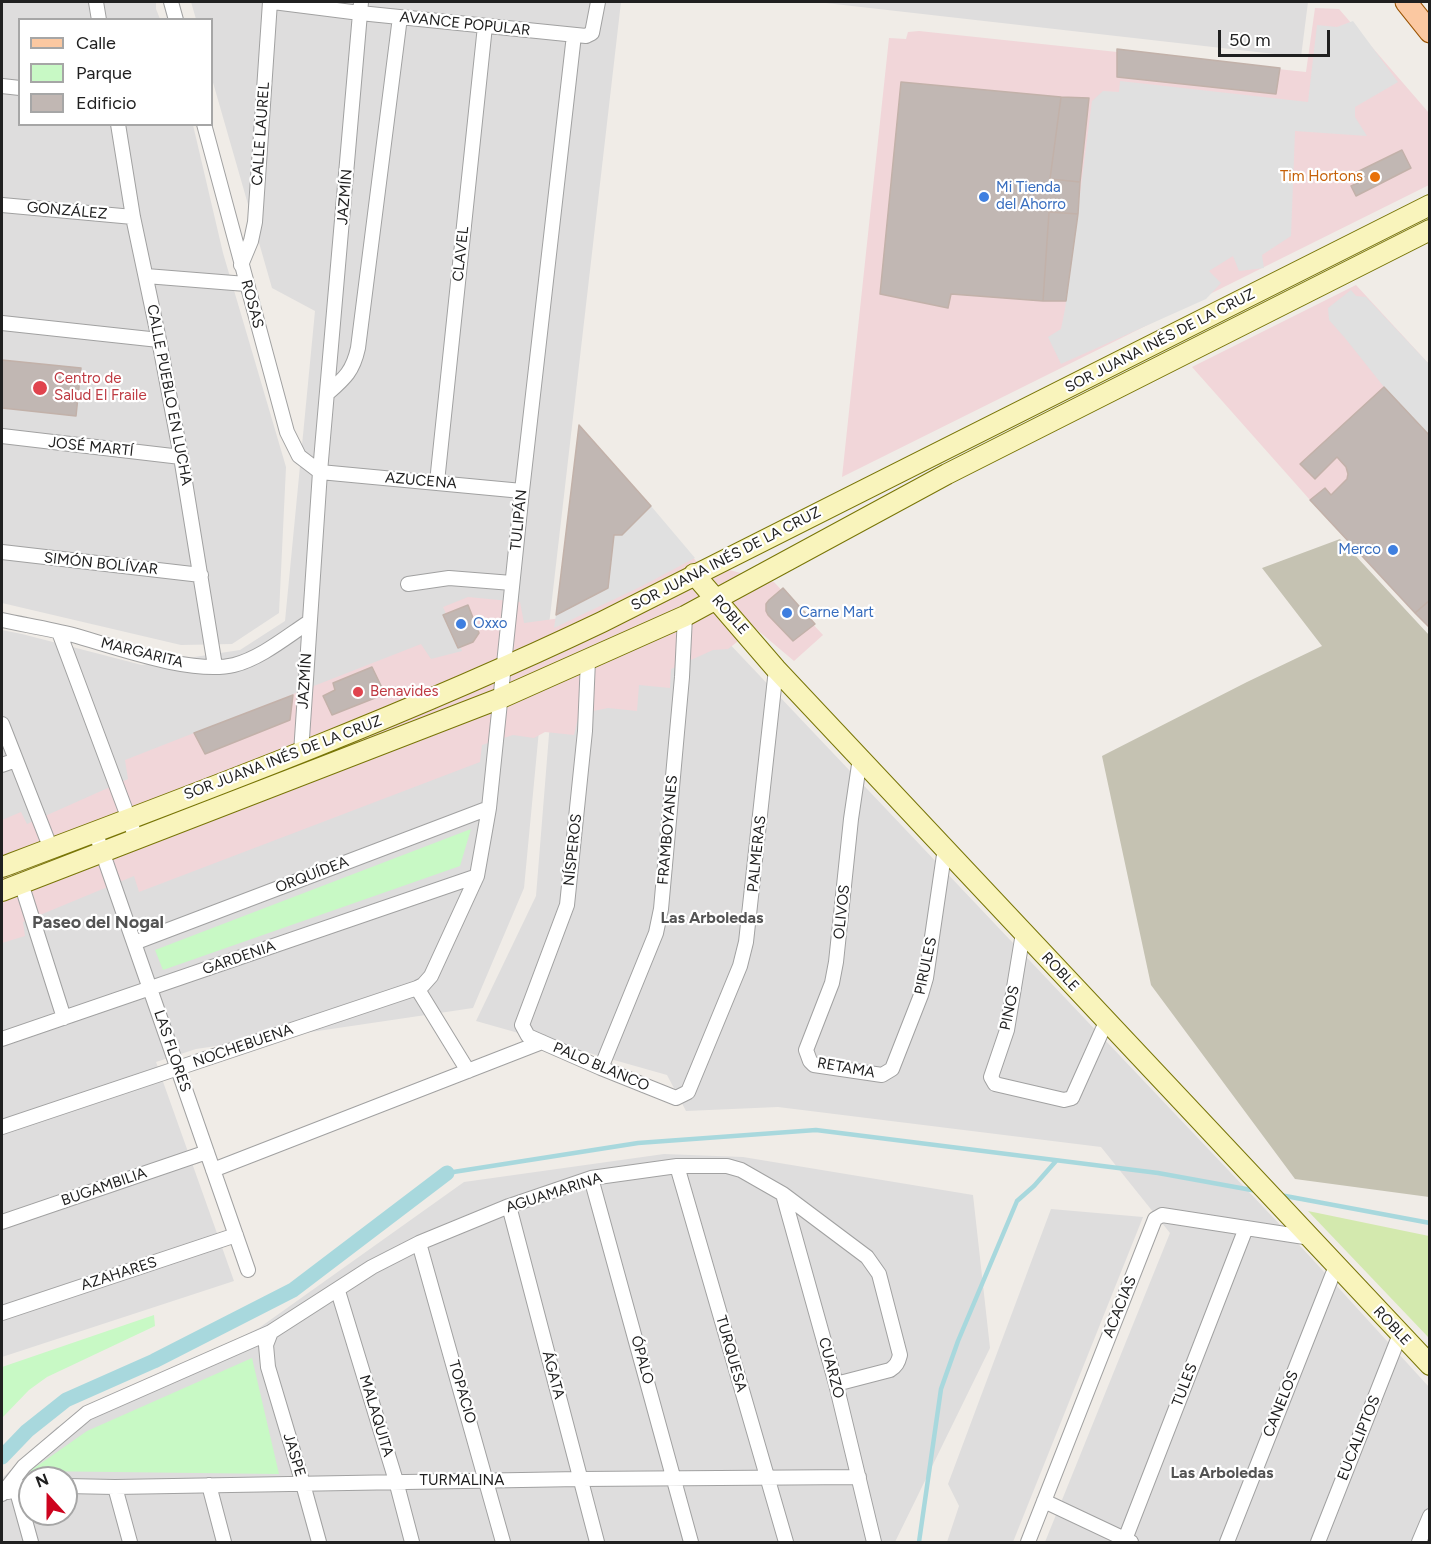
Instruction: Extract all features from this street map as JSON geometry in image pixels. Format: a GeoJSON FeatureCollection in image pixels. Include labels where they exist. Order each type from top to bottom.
{"type":"FeatureCollection","features":[{"type":"Feature","properties":{"kind":"main road"},"geometry":{"type":"LineString","coordinates":[[1406,2],[1430,32]]}},
{"type":"Feature","properties":{"kind":"main road","name":"SOR JUANA INÉS DE LA CRUZ"},"geometry":{"type":"LineString","coordinates":[[2,867],[300,753],[504,669],[602,622],[1430,205]]}},
{"type":"Feature","properties":{"kind":"main road","name":"SOR JUANA INÉS DE LA CRUZ"},"geometry":{"type":"LineString","coordinates":[[2,891],[501,698],[685,616],[947,474],[1430,230]]}},
{"type":"Feature","properties":{"kind":"main road"},"geometry":{"type":"LineString","coordinates":[[1181,330],[1192,351]]}},
{"type":"Feature","properties":{"kind":"main road","name":"ROBLE"},"geometry":{"type":"LineString","coordinates":[[694,574],[776,669],[1430,1365]]}},
{"type":"Feature","properties":{"kind":"main road"},"geometry":{"type":"LineString","coordinates":[[379,720],[388,742]]}},
{"type":"Feature","properties":{"kind":"street"},"geometry":{"type":"LineString","coordinates":[[96,2],[99,18]]}},
{"type":"Feature","properties":{"kind":"street"},"geometry":{"type":"LineString","coordinates":[[171,2],[175,18]]}},
{"type":"Feature","properties":{"kind":"street","name":"AVANCE POPULAR"},"geometry":{"type":"LineString","coordinates":[[272,2],[361,7],[400,17],[580,36]]}},
{"type":"Feature","properties":{"kind":"street","name":"CALLE LAUREL"},"geometry":{"type":"LineString","coordinates":[[241,265],[251,241],[255,222],[272,2]]}},
{"type":"Feature","properties":{"kind":"street","name":"TULIPÁN"},"geometry":{"type":"LineString","coordinates":[[417,988],[431,976],[477,876],[489,808],[522,491],[580,36],[592,33],[598,2]]}},
{"type":"Feature","properties":{"kind":"street","name":"JAZMÍN"},"geometry":{"type":"LineString","coordinates":[[300,753],[320,472],[361,7]]}},
{"type":"Feature","properties":{"kind":"street","name":"JAZMÍN"},"geometry":{"type":"LineString","coordinates":[[328,393],[349,374],[358,348],[400,17]]}},
{"type":"Feature","properties":{"kind":"street","name":"CLAVEL"},"geometry":{"type":"LineString","coordinates":[[437,482],[485,26]]}},
{"type":"Feature","properties":{"kind":"street"},"geometry":{"type":"LineString","coordinates":[[2,86],[18,88]]}},
{"type":"Feature","properties":{"kind":"street","name":"CALLE PUEBLO EN LUCHA"},"geometry":{"type":"LineString","coordinates":[[118,126],[133,218],[181,457],[214,666]]}},
{"type":"Feature","properties":{"kind":"street","name":"ROSAS"},"geometry":{"type":"LineString","coordinates":[[205,126],[246,284],[294,448],[305,462],[320,472]]}},
{"type":"Feature","properties":{"kind":"street","name":"GONZÁLEZ"},"geometry":{"type":"LineString","coordinates":[[2,205],[133,218]]}},
{"type":"Feature","properties":{"kind":"street"},"geometry":{"type":"LineString","coordinates":[[146,276],[246,284]]}},
{"type":"Feature","properties":{"kind":"street"},"geometry":{"type":"LineString","coordinates":[[2,323],[159,340]]}},
{"type":"Feature","properties":{"kind":"street","name":"JOSÉ MARTÍ"},"geometry":{"type":"LineString","coordinates":[[2,436],[181,457]]}},
{"type":"Feature","properties":{"kind":"street","name":"AZUCENA"},"geometry":{"type":"LineString","coordinates":[[320,472],[522,491]]}},
{"type":"Feature","properties":{"kind":"street","name":"SIMÓN BOLÍVAR"},"geometry":{"type":"LineString","coordinates":[[2,552],[201,575]]}},
{"type":"Feature","properties":{"kind":"street"},"geometry":{"type":"LineString","coordinates":[[408,584],[449,578],[512,583]]}},
{"type":"Feature","properties":{"kind":"street","name":"FRAMBOYANES"},"geometry":{"type":"LineString","coordinates":[[601,1068],[656,933],[661,909],[682,676],[685,616]]}},
{"type":"Feature","properties":{"kind":"street","name":"MARGARITA"},"geometry":{"type":"LineString","coordinates":[[2,620],[59,632],[186,666],[233,665],[250,659],[309,622]]}},
{"type":"Feature","properties":{"kind":"street"},"geometry":{"type":"LineString","coordinates":[[59,632],[136,838]]}},
{"type":"Feature","properties":{"kind":"street","name":"NÍSPEROS"},"geometry":{"type":"LineString","coordinates":[[524,1032],[522,1025],[567,905],[585,731],[588,660]]}},
{"type":"Feature","properties":{"kind":"street","name":"PALMERAS"},"geometry":{"type":"LineString","coordinates":[[680,1097],[688,1092],[740,966],[746,942],[776,669]]}},
{"type":"Feature","properties":{"kind":"street"},"geometry":{"type":"LineString","coordinates":[[2,724],[51,849]]}},
{"type":"Feature","properties":{"kind":"street","name":"OLIVOS"},"geometry":{"type":"LineString","coordinates":[[810,1061],[806,1050],[832,983],[836,962],[851,819],[860,758]]}},
{"type":"Feature","properties":{"kind":"street"},"geometry":{"type":"LineString","coordinates":[[2,765],[16,760]]}},
{"type":"Feature","properties":{"kind":"street","name":"ORQUÍDEA"},"geometry":{"type":"LineString","coordinates":[[134,943],[489,808]]}},
{"type":"Feature","properties":{"kind":"street","name":"LAS FLORES"},"geometry":{"type":"LineString","coordinates":[[95,831],[248,1270]]}},
{"type":"Feature","properties":{"kind":"street","name":"PIRULES"},"geometry":{"type":"LineString","coordinates":[[882,1074],[892,1069],[923,987],[945,848]]}},
{"type":"Feature","properties":{"kind":"street","name":"GARDENIA"},"geometry":{"type":"LineString","coordinates":[[2,1039],[477,876]]}},
{"type":"Feature","properties":{"kind":"street"},"geometry":{"type":"LineString","coordinates":[[21,883],[64,1018]]}},
{"type":"Feature","properties":{"kind":"street","name":"PINOS"},"geometry":{"type":"LineString","coordinates":[[1023,933],[1007,1029],[991,1077],[992,1082],[1064,1100],[1072,1098],[1106,1022]]}},
{"type":"Feature","properties":{"kind":"street"},"geometry":{"type":"LineString","coordinates":[[417,988],[468,1071]]}},
{"type":"Feature","properties":{"kind":"street","name":"NOCHEBUENA"},"geometry":{"type":"LineString","coordinates":[[2,1127],[417,988]]}},
{"type":"Feature","properties":{"kind":"street","name":"PALO BLANCO"},"geometry":{"type":"LineString","coordinates":[[524,1032],[528,1036],[601,1068],[676,1098],[680,1097]]}},
{"type":"Feature","properties":{"kind":"street"},"geometry":{"type":"LineString","coordinates":[[213,1170],[542,1042]]}},
{"type":"Feature","properties":{"kind":"street","name":"RETAMA"},"geometry":{"type":"LineString","coordinates":[[810,1061],[814,1065],[882,1074]]}},
{"type":"Feature","properties":{"kind":"street","name":"BUGAMBILIA"},"geometry":{"type":"LineString","coordinates":[[2,1222],[207,1152]]}},
{"type":"Feature","properties":{"kind":"street","name":"AGUAMARINA"},"geometry":{"type":"LineString","coordinates":[[2,1495],[24,1466],[87,1413],[271,1332],[372,1268],[419,1243],[509,1206],[591,1178],[678,1166],[727,1166],[741,1170],[783,1194],[874,1264],[879,1274],[900,1355],[896,1366],[890,1370],[836,1384]]}},
{"type":"Feature","properties":{"kind":"street","name":"TURQUESA"},"geometry":{"type":"LineString","coordinates":[[678,1166],[786,1542]]}},
{"type":"Feature","properties":{"kind":"street","name":"ÓPALO"},"geometry":{"type":"LineString","coordinates":[[591,1178],[691,1542]]}},
{"type":"Feature","properties":{"kind":"street","name":"CUARZO"},"geometry":{"type":"LineString","coordinates":[[783,1194],[836,1384],[874,1542]]}},
{"type":"Feature","properties":{"kind":"street","name":"ÁGATA"},"geometry":{"type":"LineString","coordinates":[[509,1206],[597,1542]]}},
{"type":"Feature","properties":{"kind":"street","name":"ACACIAS"},"geometry":{"type":"LineString","coordinates":[[1028,1542],[1155,1219],[1162,1215],[1311,1238]]}},
{"type":"Feature","properties":{"kind":"street","name":"TULES"},"geometry":{"type":"LineString","coordinates":[[1126,1542],[1246,1228]]}},
{"type":"Feature","properties":{"kind":"street","name":"AZAHARES"},"geometry":{"type":"LineString","coordinates":[[2,1313],[236,1235]]}},
{"type":"Feature","properties":{"kind":"street","name":"TOPACIO"},"geometry":{"type":"LineString","coordinates":[[419,1243],[503,1542]]}},
{"type":"Feature","properties":{"kind":"street","name":"CANELOS"},"geometry":{"type":"LineString","coordinates":[[1227,1542],[1336,1266]]}},
{"type":"Feature","properties":{"kind":"street","name":"MALAQUITA"},"geometry":{"type":"LineString","coordinates":[[338,1291],[396,1481],[412,1542]]}},
{"type":"Feature","properties":{"kind":"street","name":"JASPE"},"geometry":{"type":"LineString","coordinates":[[271,1332],[267,1345],[268,1367],[319,1542]]}},
{"type":"Feature","properties":{"kind":"street","name":"EUCALIPTOS"},"geometry":{"type":"LineString","coordinates":[[1318,1542],[1400,1335]]}},
{"type":"Feature","properties":{"kind":"street","name":"TURMALINA"},"geometry":{"type":"LineString","coordinates":[[78,1486],[859,1477]]}},
{"type":"Feature","properties":{"kind":"street"},"geometry":{"type":"LineString","coordinates":[[209,1485],[224,1542]]}},
{"type":"Feature","properties":{"kind":"street"},"geometry":{"type":"LineString","coordinates":[[115,1487],[130,1542]]}},
{"type":"Feature","properties":{"kind":"street"},"geometry":{"type":"LineString","coordinates":[[2,1495],[18,1489]]}},
{"type":"Feature","properties":{"kind":"street"},"geometry":{"type":"LineString","coordinates":[[1044,1501],[1126,1542]]}},
{"type":"Feature","properties":{"kind":"street"},"geometry":{"type":"LineString","coordinates":[[1419,1542],[1430,1516]]}},
{"type":"Feature","properties":{"kind":"street"},"geometry":{"type":"LineString","coordinates":[[29,1526],[31,1542]]}},
{"type":"Feature","properties":{"kind":"shaded area"},"geometry":{"type":"Polygon","coordinates":[[[2,2],[156,2],[160,18],[18,18],[18,126],[193,126],[223,253],[286,467],[279,613],[232,644],[181,645],[2,603],[2,2]]]}},
{"type":"Feature","properties":{"kind":"shaded area"},"geometry":{"type":"Polygon","coordinates":[[[191,2],[621,2],[549,625],[524,888],[473,1008],[196,1049],[156,1062],[234,1281],[2,1357],[2,630],[142,665],[240,650],[285,621],[315,311],[272,288],[213,82],[213,18],[196,18],[191,2]]]}},
{"type":"Feature","properties":{"kind":"shaded area"},"geometry":{"type":"Polygon","coordinates":[[[817,2],[1308,2],[1301,57],[817,2]]]}},
{"type":"Feature","properties":{"kind":"shaded area","name":"Mi Tienda del Ahorro"},"geometry":{"type":"Polygon","coordinates":[[[1315,8],[1339,9],[1429,113],[1429,185],[842,477],[889,38],[906,39],[908,32],[919,31],[1306,72],[1315,8]]]}},
{"type":"Feature","properties":{"kind":"shaded area"},"geometry":{"type":"Polygon","coordinates":[[[1353,21],[1398,82],[1355,107],[1355,117],[1367,136],[1295,131],[1291,236],[1262,255],[1264,268],[1239,271],[1233,256],[1209,271],[1221,283],[1206,299],[1061,364],[1048,337],[1061,329],[1065,309],[1092,101],[1103,91],[1119,92],[1120,81],[1308,102],[1317,25],[1337,27],[1353,21]]]}},
{"type":"Feature","properties":{"kind":"shaded area","name":"Merco"},"geometry":{"type":"Polygon","coordinates":[[[1356,285],[1429,364],[1429,628],[1310,500],[1192,367],[1356,285]]]}},
{"type":"Feature","properties":{"kind":"shaded area"},"geometry":{"type":"Polygon","coordinates":[[[1351,290],[1356,296],[1366,297],[1429,364],[1429,436],[1384,387],[1329,320],[1328,308],[1351,290]]]}},
{"type":"Feature","properties":{"kind":"shaded area"},"geometry":{"type":"Polygon","coordinates":[[[582,437],[696,561],[774,582],[823,635],[794,661],[755,628],[728,649],[713,650],[671,669],[670,688],[639,685],[637,711],[608,708],[579,714],[574,735],[545,732],[534,738],[513,735],[482,745],[480,762],[139,892],[134,876],[23,922],[25,936],[2,943],[2,820],[21,812],[27,824],[128,779],[125,760],[421,644],[431,659],[462,651],[443,607],[468,597],[520,602],[524,623],[561,618],[582,437]]]}},
{"type":"Feature","properties":{"kind":"shaded area"},"geometry":{"type":"Polygon","coordinates":[[[651,506],[695,558],[554,628],[556,615],[608,588],[614,535],[622,535],[651,506]]]}},
{"type":"Feature","properties":{"kind":"shaded area"},"geometry":{"type":"Polygon","coordinates":[[[1340,539],[1429,635],[1429,1197],[1295,1179],[1151,985],[1102,756],[1322,646],[1262,568],[1340,539]]]}},
{"type":"Feature","properties":{"kind":"shaded area"},"geometry":{"type":"Polygon","coordinates":[[[724,638],[1303,1249],[1429,1387],[1429,1542],[1045,1542],[1170,1233],[1101,1147],[778,1107],[686,1111],[667,1075],[476,1021],[536,896],[550,722],[724,638]]]}},
{"type":"Feature","properties":{"kind":"shaded area"},"geometry":{"type":"Polygon","coordinates":[[[664,1154],[743,1157],[973,1195],[990,1348],[895,1542],[2,1542],[2,1478],[57,1427],[259,1328],[464,1182],[664,1154]]]}},
{"type":"Feature","properties":{"kind":"shaded area"},"geometry":{"type":"Polygon","coordinates":[[[1051,1209],[1143,1217],[1013,1542],[947,1542],[959,1506],[948,1484],[1051,1209]]]}},
{"type":"Feature","properties":{"kind":"green space"},"geometry":{"type":"Polygon","coordinates":[[[471,829],[460,866],[163,970],[155,950],[471,829]]]}},
{"type":"Feature","properties":{"kind":"green space"},"geometry":{"type":"Polygon","coordinates":[[[1308,1211],[1429,1236],[1429,1338],[1308,1211]]]}},
{"type":"Feature","properties":{"kind":"green space"},"geometry":{"type":"Polygon","coordinates":[[[154,1315],[155,1326],[47,1377],[29,1390],[2,1418],[2,1367],[154,1315]]]}},
{"type":"Feature","properties":{"kind":"green space"},"geometry":{"type":"Polygon","coordinates":[[[252,1358],[279,1474],[78,1472],[78,1466],[37,1466],[87,1431],[252,1358]]]}},
{"type":"Feature","properties":{"kind":"building"},"geometry":{"type":"Polygon","coordinates":[[[1117,49],[1280,68],[1276,94],[1117,77],[1117,49]]]}},
{"type":"Feature","properties":{"kind":"building","name":"Mi Tienda del Ahorro"},"geometry":{"type":"Polygon","coordinates":[[[901,82],[1061,97],[1050,179],[1080,182],[1078,214],[1049,212],[1043,301],[951,294],[948,308],[880,294],[901,82]]]}},
{"type":"Feature","properties":{"kind":"building"},"geometry":{"type":"Polygon","coordinates":[[[1061,97],[1089,98],[1080,182],[1050,179],[1061,97]]]}},
{"type":"Feature","properties":{"kind":"building","name":"Tim Hortons"},"geometry":{"type":"Polygon","coordinates":[[[1402,150],[1411,168],[1356,196],[1351,186],[1360,182],[1355,173],[1402,150]]]}},
{"type":"Feature","properties":{"kind":"building"},"geometry":{"type":"Polygon","coordinates":[[[1049,212],[1078,214],[1066,301],[1043,301],[1049,212]]]}},
{"type":"Feature","properties":{"kind":"building","name":"Centro de Salud El Fraile"},"geometry":{"type":"Polygon","coordinates":[[[2,360],[81,368],[76,416],[2,408],[2,360]]]}},
{"type":"Feature","properties":{"kind":"building","name":"Merco"},"geometry":{"type":"Polygon","coordinates":[[[1384,387],[1430,436],[1430,600],[1415,613],[1310,500],[1325,488],[1331,495],[1347,479],[1346,467],[1337,457],[1315,479],[1300,464],[1384,387]]]}},
{"type":"Feature","properties":{"kind":"building"},"geometry":{"type":"Polygon","coordinates":[[[579,425],[651,506],[622,535],[614,535],[608,588],[556,615],[579,425]]]}},
{"type":"Feature","properties":{"kind":"building","name":"Carne Mart"},"geometry":{"type":"Polygon","coordinates":[[[783,588],[815,624],[793,641],[766,611],[766,604],[783,588]]]}},
{"type":"Feature","properties":{"kind":"building"},"geometry":{"type":"Polygon","coordinates":[[[1430,600],[1430,628],[1415,613],[1430,600]]]}},
{"type":"Feature","properties":{"kind":"building","name":"Oxxo"},"geometry":{"type":"Polygon","coordinates":[[[468,605],[479,633],[473,642],[458,648],[443,615],[468,605]]]}},
{"type":"Feature","properties":{"kind":"building","name":"Benavides"},"geometry":{"type":"Polygon","coordinates":[[[372,667],[385,694],[332,715],[323,696],[335,690],[333,683],[372,667]]]}},
{"type":"Feature","properties":{"kind":"building"},"geometry":{"type":"Polygon","coordinates":[[[293,695],[290,720],[205,754],[194,733],[293,695]]]}},
{"type":"Feature","properties":{"kind":"waterway"},"geometry":{"type":"LineString","coordinates":[[447,1173],[638,1143],[816,1130],[1158,1173],[1257,1191]]}},
{"type":"Feature","properties":{"kind":"waterway"},"geometry":{"type":"LineString","coordinates":[[919,1542],[941,1389],[958,1341],[1017,1201],[1056,1161]]}},
{"type":"Feature","properties":{"kind":"waterway"},"geometry":{"type":"LineString","coordinates":[[2,1457],[27,1431],[66,1400],[154,1361],[293,1290],[447,1173]]}},
{"type":"Feature","properties":{"kind":"waterway"},"geometry":{"type":"LineString","coordinates":[[1280,1195],[1430,1223]]}},
{"type":"Feature","properties":{"kind":"place","name":"Tim Hortons"},"geometry":{"type":"Point","coordinates":[1375,177]}},
{"type":"Feature","properties":{"kind":"place","name":"Mi Tienda del Ahorro"},"geometry":{"type":"Point","coordinates":[984,197]}},
{"type":"Feature","properties":{"kind":"place","name":"Centro de Salud El Fraile"},"geometry":{"type":"Point","coordinates":[40,388]}},
{"type":"Feature","properties":{"kind":"place","name":"Merco"},"geometry":{"type":"Point","coordinates":[1393,550]}},
{"type":"Feature","properties":{"kind":"place","name":"Carne Mart"},"geometry":{"type":"Point","coordinates":[787,613]}},
{"type":"Feature","properties":{"kind":"place","name":"Oxxo"},"geometry":{"type":"Point","coordinates":[461,624]}},
{"type":"Feature","properties":{"kind":"place","name":"Benavides"},"geometry":{"type":"Point","coordinates":[358,692]}},
{"type":"Feature","properties":{"kind":"district","name":"Las Arboledas"},"geometry":{"type":"Point","coordinates":[712,918]}},
{"type":"Feature","properties":{"kind":"district","name":"Paseo del Nogal"},"geometry":{"type":"Point","coordinates":[98,923]}},
{"type":"Feature","properties":{"kind":"district","name":"Las Arboledas"},"geometry":{"type":"Point","coordinates":[1222,1473]}}]}
